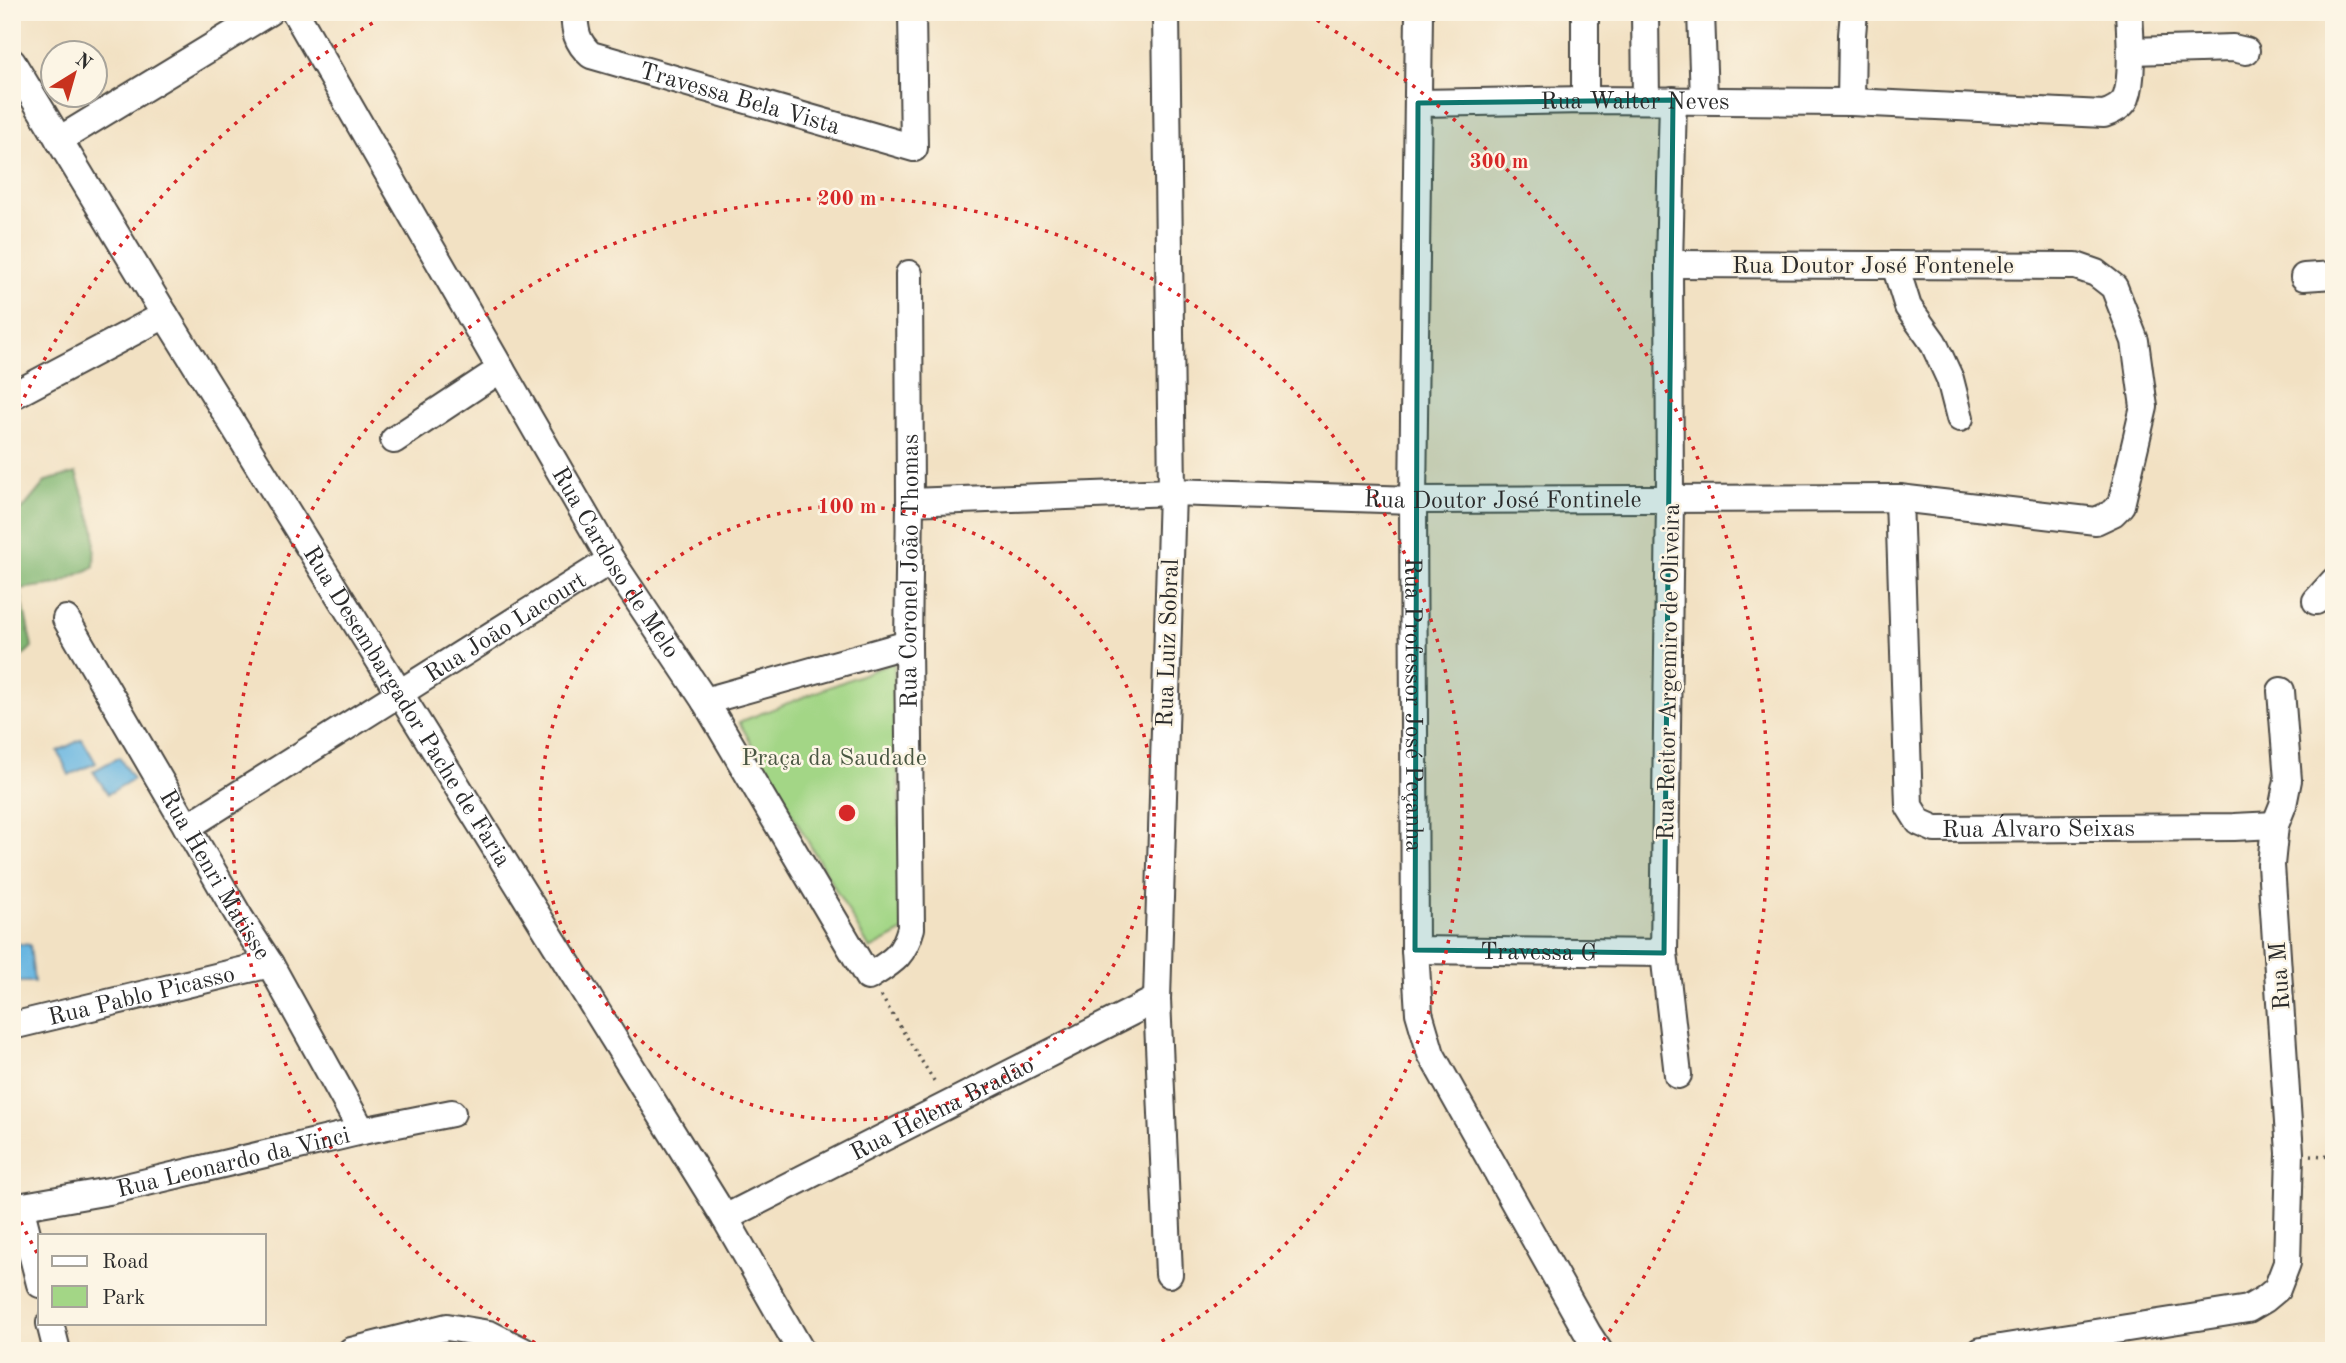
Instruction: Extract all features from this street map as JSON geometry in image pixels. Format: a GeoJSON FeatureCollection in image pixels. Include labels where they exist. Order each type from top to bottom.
{"type":"FeatureCollection","features":[{"type":"Feature","properties":{"kind":"street"},"geometry":{"type":"LineString","coordinates":[[59,140],[269,12]]}},
{"type":"Feature","properties":{"kind":"street","name":"Rua Cardoso de Melo"},"geometry":{"type":"LineString","coordinates":[[295,12],[611,560],[705,701],[868,977]]}},
{"type":"Feature","properties":{"kind":"street","name":"Travessa Bela Vista"},"geometry":{"type":"LineString","coordinates":[[575,23],[582,47],[591,55],[914,148],[912,12]]}},
{"type":"Feature","properties":{"kind":"street","name":"Rua Luiz Sobral"},"geometry":{"type":"LineString","coordinates":[[1166,12],[1172,492],[1157,999],[1169,1274]]}},
{"type":"Feature","properties":{"kind":"street","name":"Rua Professor José Peçanha"},"geometry":{"type":"LineString","coordinates":[[1419,12],[1413,500],[1416,950],[1419,1013],[1431,1054],[1599,1351]]}},
{"type":"Feature","properties":{"kind":"street"},"geometry":{"type":"LineString","coordinates":[[1585,12],[1586,100]]}},
{"type":"Feature","properties":{"kind":"street"},"geometry":{"type":"LineString","coordinates":[[1645,12],[1646,100]]}},
{"type":"Feature","properties":{"kind":"street"},"geometry":{"type":"LineString","coordinates":[[1701,12],[1704,100]]}},
{"type":"Feature","properties":{"kind":"street"},"geometry":{"type":"LineString","coordinates":[[1851,102],[1854,12]]}},
{"type":"Feature","properties":{"kind":"street","name":"Rua Walter Neves"},"geometry":{"type":"LineString","coordinates":[[1418,103],[1586,100],[1851,102],[2104,114],[2116,110],[2126,98],[2132,51],[2129,12]]}},
{"type":"Feature","properties":{"kind":"street"},"geometry":{"type":"LineString","coordinates":[[2132,51],[2233,48],[2246,51]]}},
{"type":"Feature","properties":{"kind":"street","name":"Rua Desembargador Pache de Faria"},"geometry":{"type":"LineString","coordinates":[[12,62],[165,315],[725,1218],[801,1351]]}},
{"type":"Feature","properties":{"kind":"street","name":"Rua Reitor Argemiro de Oliveira"},"geometry":{"type":"LineString","coordinates":[[1673,100],[1669,264],[1670,501],[1664,953],[1678,1075]]}},
{"type":"Feature","properties":{"kind":"street","name":"Rua Doutor José Fontenele"},"geometry":{"type":"LineString","coordinates":[[1669,264],[2076,266],[2096,273],[2114,287],[2135,341],[2144,407],[2120,505],[2113,513],[2096,521]]}},
{"type":"Feature","properties":{"kind":"street"},"geometry":{"type":"LineString","coordinates":[[1895,265],[1909,307],[1933,342],[1950,379],[1959,418]]}},
{"type":"Feature","properties":{"kind":"street","name":"Rua Coronel João Thomas"},"geometry":{"type":"LineString","coordinates":[[868,977],[899,957],[906,946],[911,928],[908,644],[909,274]]}},
{"type":"Feature","properties":{"kind":"street"},"geometry":{"type":"LineString","coordinates":[[2304,277],[2334,275]]}},
{"type":"Feature","properties":{"kind":"street"},"geometry":{"type":"LineString","coordinates":[[12,396],[165,315]]}},
{"type":"Feature","properties":{"kind":"street"},"geometry":{"type":"LineString","coordinates":[[394,440],[501,369]]}},
{"type":"Feature","properties":{"kind":"street","name":"Rua Doutor José Fontinele"},"geometry":{"type":"LineString","coordinates":[[910,502],[1172,492],[1413,500],[1899,498],[2096,521]]}},
{"type":"Feature","properties":{"kind":"street","name":"Rua Álvaro Seixas"},"geometry":{"type":"LineString","coordinates":[[1899,498],[1909,806],[1919,822],[1935,829],[2220,828],[2275,825]]}},
{"type":"Feature","properties":{"kind":"street","name":"Rua João Lacourt"},"geometry":{"type":"LineString","coordinates":[[187,827],[611,560]]}},
{"type":"Feature","properties":{"kind":"street"},"geometry":{"type":"LineString","coordinates":[[2316,601],[2334,581]]}},
{"type":"Feature","properties":{"kind":"street","name":"Rua Henri Matisse"},"geometry":{"type":"LineString","coordinates":[[66,618],[270,964],[362,1131]]}},
{"type":"Feature","properties":{"kind":"street"},"geometry":{"type":"LineString","coordinates":[[705,701],[908,644]]}},
{"type":"Feature","properties":{"kind":"street","name":"Rua M"},"geometry":{"type":"LineString","coordinates":[[1981,1351],[2248,1309],[2277,1289],[2287,1263],[2290,1153],[2272,865],[2275,825],[2283,805],[2288,780],[2281,691]]}},
{"type":"Feature","properties":{"kind":"street","name":"Travessa G"},"geometry":{"type":"LineString","coordinates":[[1416,950],[1664,953]]}},
{"type":"Feature","properties":{"kind":"street","name":"Rua Pablo Picasso"},"geometry":{"type":"LineString","coordinates":[[12,1026],[270,964]]}},
{"type":"Feature","properties":{"kind":"street","name":"Rua Helena Bradão"},"geometry":{"type":"LineString","coordinates":[[725,1218],[1157,999]]}},
{"type":"Feature","properties":{"kind":"street","name":"Rua Leonardo da Vinci"},"geometry":{"type":"LineString","coordinates":[[16,1207],[109,1191],[362,1131],[452,1114]]}},
{"type":"Feature","properties":{"kind":"street"},"geometry":{"type":"LineString","coordinates":[[16,1207],[38,1278]]}},
{"type":"Feature","properties":{"kind":"street"},"geometry":{"type":"LineString","coordinates":[[50,1324],[57,1351]]}},
{"type":"Feature","properties":{"kind":"street"},"geometry":{"type":"LineString","coordinates":[[351,1351],[447,1327],[489,1334],[523,1351]]}},
{"type":"Feature","properties":{"kind":"path"},"geometry":{"type":"LineString","coordinates":[[868,977],[949,1105]]}},
{"type":"Feature","properties":{"kind":"highlighted area"},"geometry":{"type":"Polygon","coordinates":[[[1673,100],[1664,953],[1415,950],[1418,103],[1673,100]]]}},
{"type":"Feature","properties":{"kind":"green space"},"geometry":{"type":"Polygon","coordinates":[[[76,473],[95,531],[94,567],[58,584],[20,589],[32,647],[12,666],[12,511],[22,510],[46,481],[76,473]]]}},
{"type":"Feature","properties":{"kind":"green space","name":"Praça da Saudade"},"geometry":{"type":"Polygon","coordinates":[[[894,662],[904,931],[870,949],[739,722],[894,662]]]}},
{"type":"Feature","properties":{"kind":"water"},"geometry":{"type":"Polygon","coordinates":[[[82,739],[96,763],[69,775],[58,751],[82,739]]]}},
{"type":"Feature","properties":{"kind":"water"},"geometry":{"type":"Polygon","coordinates":[[[119,757],[133,779],[108,794],[93,771],[119,757]]]}},
{"type":"Feature","properties":{"kind":"water"},"geometry":{"type":"Polygon","coordinates":[[[12,943],[30,945],[34,982],[12,982],[12,943]]]}}]}
